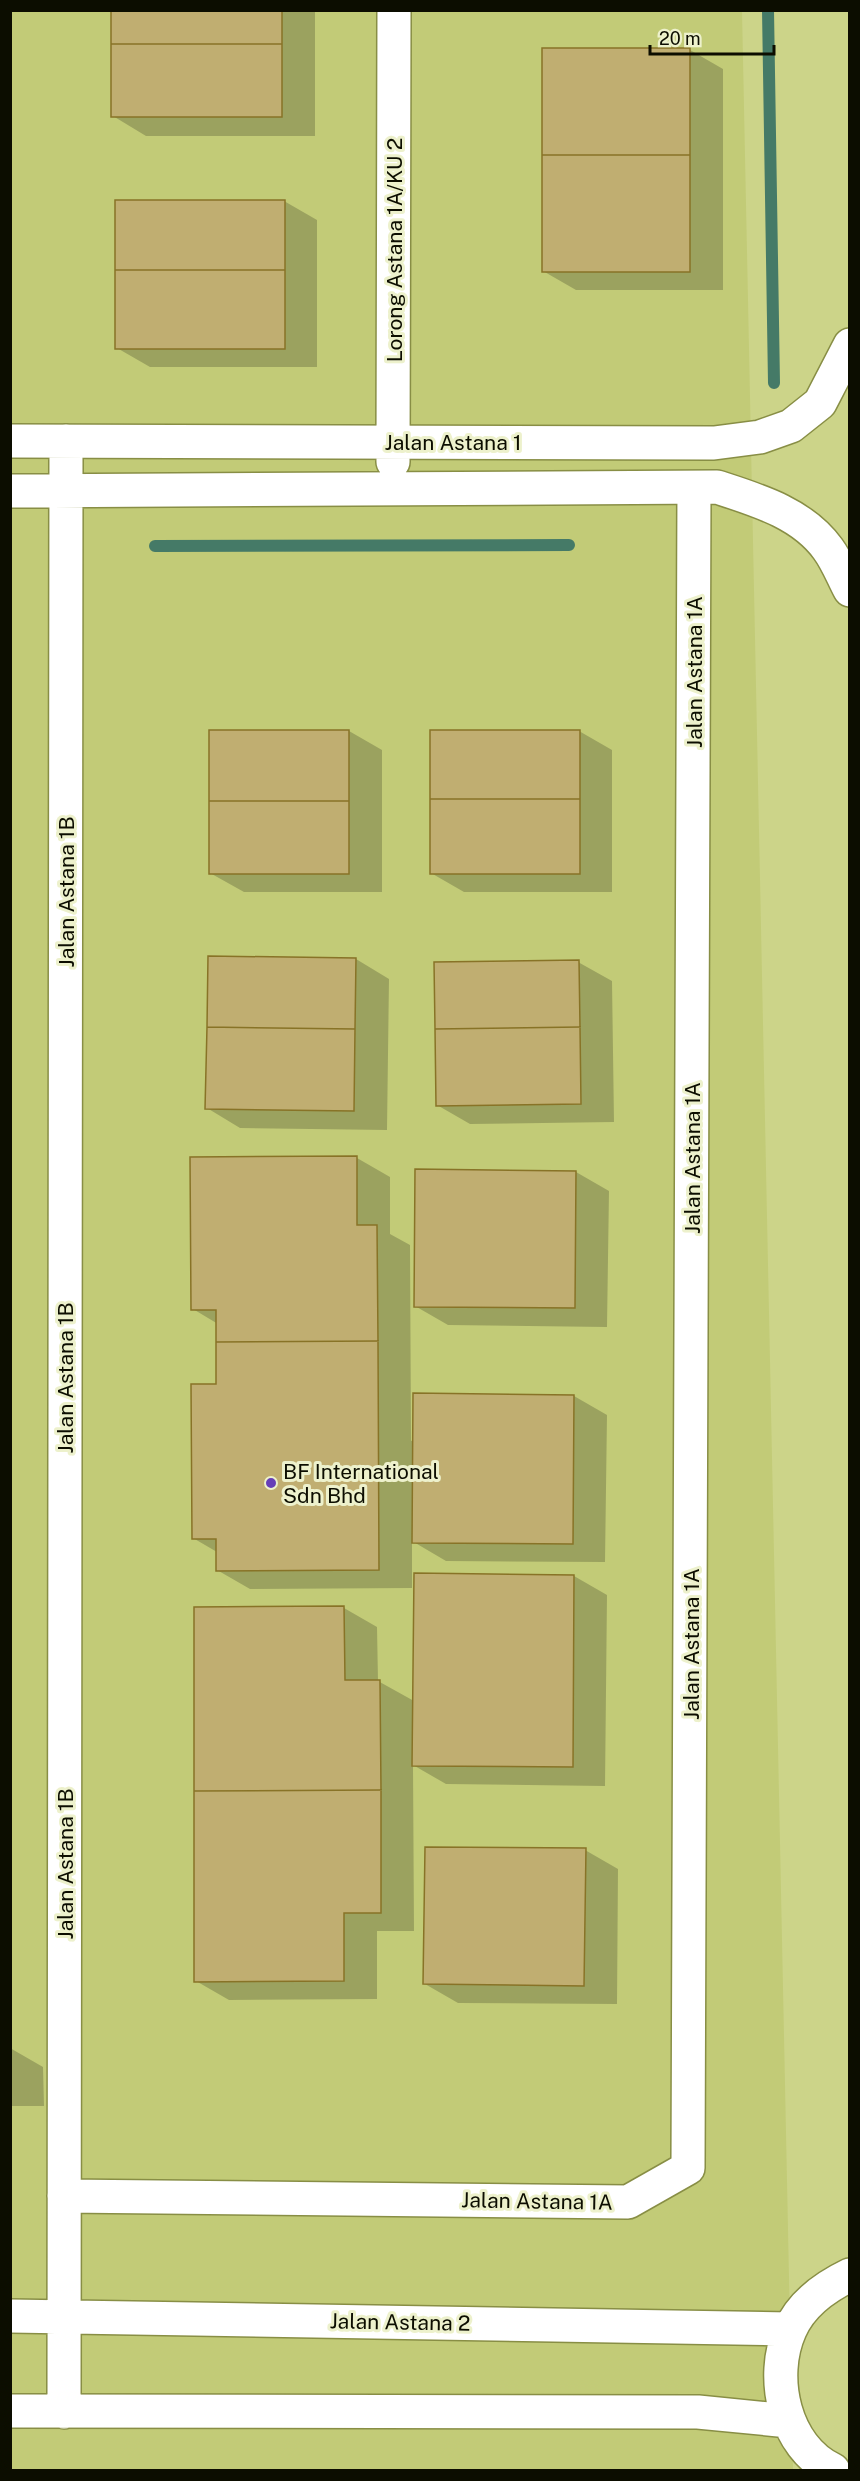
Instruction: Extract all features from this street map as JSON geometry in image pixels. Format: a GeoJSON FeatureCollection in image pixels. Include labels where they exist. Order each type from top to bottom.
{"type":"FeatureCollection","features":[{"type":"Feature","properties":{"kind":"street","name":"Lorong Astana 1A/KU 2"},"geometry":{"type":"LineString","coordinates":[[394,10],[394,489]]}},
{"type":"Feature","properties":{"kind":"street","name":"Jalan Astana 1"},"geometry":{"type":"LineString","coordinates":[[10,441],[714,443],[760,437],[791,426],[820,403],[849,345]]}},
{"type":"Feature","properties":{"kind":"street","name":"Jalan Astana 1B"},"geometry":{"type":"LineString","coordinates":[[64,2412],[66,441]]}},
{"type":"Feature","properties":{"kind":"street"},"geometry":{"type":"LineString","coordinates":[[10,491],[717,487],[758,500],[798,520],[828,549],[849,590]]}},
{"type":"Feature","properties":{"kind":"street","name":"Jalan Astana 1A"},"geometry":{"type":"LineString","coordinates":[[64,2196],[628,2202],[688,2168],[694,488]]}},
{"type":"Feature","properties":{"kind":"street"},"geometry":{"type":"LineString","coordinates":[[829,2470],[804,2447],[789,2421],[780,2391],[781,2360],[790,2329],[806,2305],[829,2285],[849,2275]]}},
{"type":"Feature","properties":{"kind":"street","name":"Jalan Astana 2"},"geometry":{"type":"LineString","coordinates":[[10,2316],[790,2329]]}},
{"type":"Feature","properties":{"kind":"street"},"geometry":{"type":"LineString","coordinates":[[10,2411],[699,2412],[789,2421]]}},
{"type":"Feature","properties":{"kind":"shaded area"},"geometry":{"type":"Polygon","coordinates":[[[11,11],[742,11],[793,2470],[11,2470],[11,11]]]}},
{"type":"Feature","properties":{"kind":"building"},"geometry":{"type":"Polygon","coordinates":[[[111,10],[282,10],[282,44],[111,44],[111,10]]]}},
{"type":"Feature","properties":{"kind":"building"},"geometry":{"type":"Polygon","coordinates":[[[111,44],[282,44],[282,117],[111,117],[111,44]]]}},
{"type":"Feature","properties":{"kind":"building"},"geometry":{"type":"Polygon","coordinates":[[[542,48],[690,48],[690,155],[542,155],[542,48]]]}},
{"type":"Feature","properties":{"kind":"building"},"geometry":{"type":"Polygon","coordinates":[[[542,155],[690,155],[690,272],[542,272],[542,155]]]}},
{"type":"Feature","properties":{"kind":"building"},"geometry":{"type":"Polygon","coordinates":[[[115,200],[285,200],[285,270],[115,270],[115,200]]]}},
{"type":"Feature","properties":{"kind":"building"},"geometry":{"type":"Polygon","coordinates":[[[115,270],[285,270],[285,349],[115,349],[115,270]]]}},
{"type":"Feature","properties":{"kind":"building"},"geometry":{"type":"Polygon","coordinates":[[[209,730],[349,730],[349,801],[209,801],[209,730]]]}},
{"type":"Feature","properties":{"kind":"building"},"geometry":{"type":"Polygon","coordinates":[[[430,730],[580,730],[580,799],[430,799],[430,730]]]}},
{"type":"Feature","properties":{"kind":"building"},"geometry":{"type":"Polygon","coordinates":[[[430,799],[580,799],[580,874],[430,874],[430,799]]]}},
{"type":"Feature","properties":{"kind":"building"},"geometry":{"type":"Polygon","coordinates":[[[209,801],[349,801],[349,874],[209,874],[209,801]]]}},
{"type":"Feature","properties":{"kind":"building"},"geometry":{"type":"Polygon","coordinates":[[[208,956],[356,958],[355,1029],[207,1027],[208,956]]]}},
{"type":"Feature","properties":{"kind":"building"},"geometry":{"type":"Polygon","coordinates":[[[579,960],[580,1027],[435,1029],[434,962],[579,960]]]}},
{"type":"Feature","properties":{"kind":"building"},"geometry":{"type":"Polygon","coordinates":[[[207,1027],[355,1029],[354,1111],[205,1109],[207,1027]]]}},
{"type":"Feature","properties":{"kind":"building"},"geometry":{"type":"Polygon","coordinates":[[[580,1027],[581,1104],[436,1106],[435,1029],[580,1027]]]}},
{"type":"Feature","properties":{"kind":"building"},"geometry":{"type":"Polygon","coordinates":[[[357,1156],[357,1225],[377,1225],[378,1341],[216,1342],[216,1310],[191,1310],[190,1157],[357,1156]]]}},
{"type":"Feature","properties":{"kind":"building"},"geometry":{"type":"Polygon","coordinates":[[[415,1169],[576,1171],[575,1308],[414,1307],[415,1169]]]}},
{"type":"Feature","properties":{"kind":"building"},"geometry":{"type":"Polygon","coordinates":[[[378,1341],[379,1570],[216,1571],[216,1539],[192,1539],[191,1384],[216,1384],[216,1342],[378,1341]]]}},
{"type":"Feature","properties":{"kind":"building"},"geometry":{"type":"Polygon","coordinates":[[[413,1393],[574,1395],[573,1544],[412,1543],[413,1393]]]}},
{"type":"Feature","properties":{"kind":"building"},"geometry":{"type":"Polygon","coordinates":[[[414,1573],[574,1575],[573,1767],[412,1766],[414,1573]]]}},
{"type":"Feature","properties":{"kind":"building"},"geometry":{"type":"Polygon","coordinates":[[[344,1606],[345,1680],[380,1680],[381,1790],[194,1791],[194,1607],[344,1606]]]}},
{"type":"Feature","properties":{"kind":"building"},"geometry":{"type":"Polygon","coordinates":[[[381,1790],[381,1913],[344,1913],[344,1981],[194,1982],[194,1791],[381,1790]]]}},
{"type":"Feature","properties":{"kind":"building"},"geometry":{"type":"Polygon","coordinates":[[[425,1847],[586,1848],[584,1986],[423,1984],[425,1847]]]}},
{"type":"Feature","properties":{"kind":"waterway"},"geometry":{"type":"LineString","coordinates":[[768,10],[774,383]]}},
{"type":"Feature","properties":{"kind":"waterway"},"geometry":{"type":"LineString","coordinates":[[155,546],[569,545]]}},
{"type":"Feature","properties":{"kind":"place","name":"BF International Sdn Bhd"},"geometry":{"type":"Point","coordinates":[271,1483]}}]}
